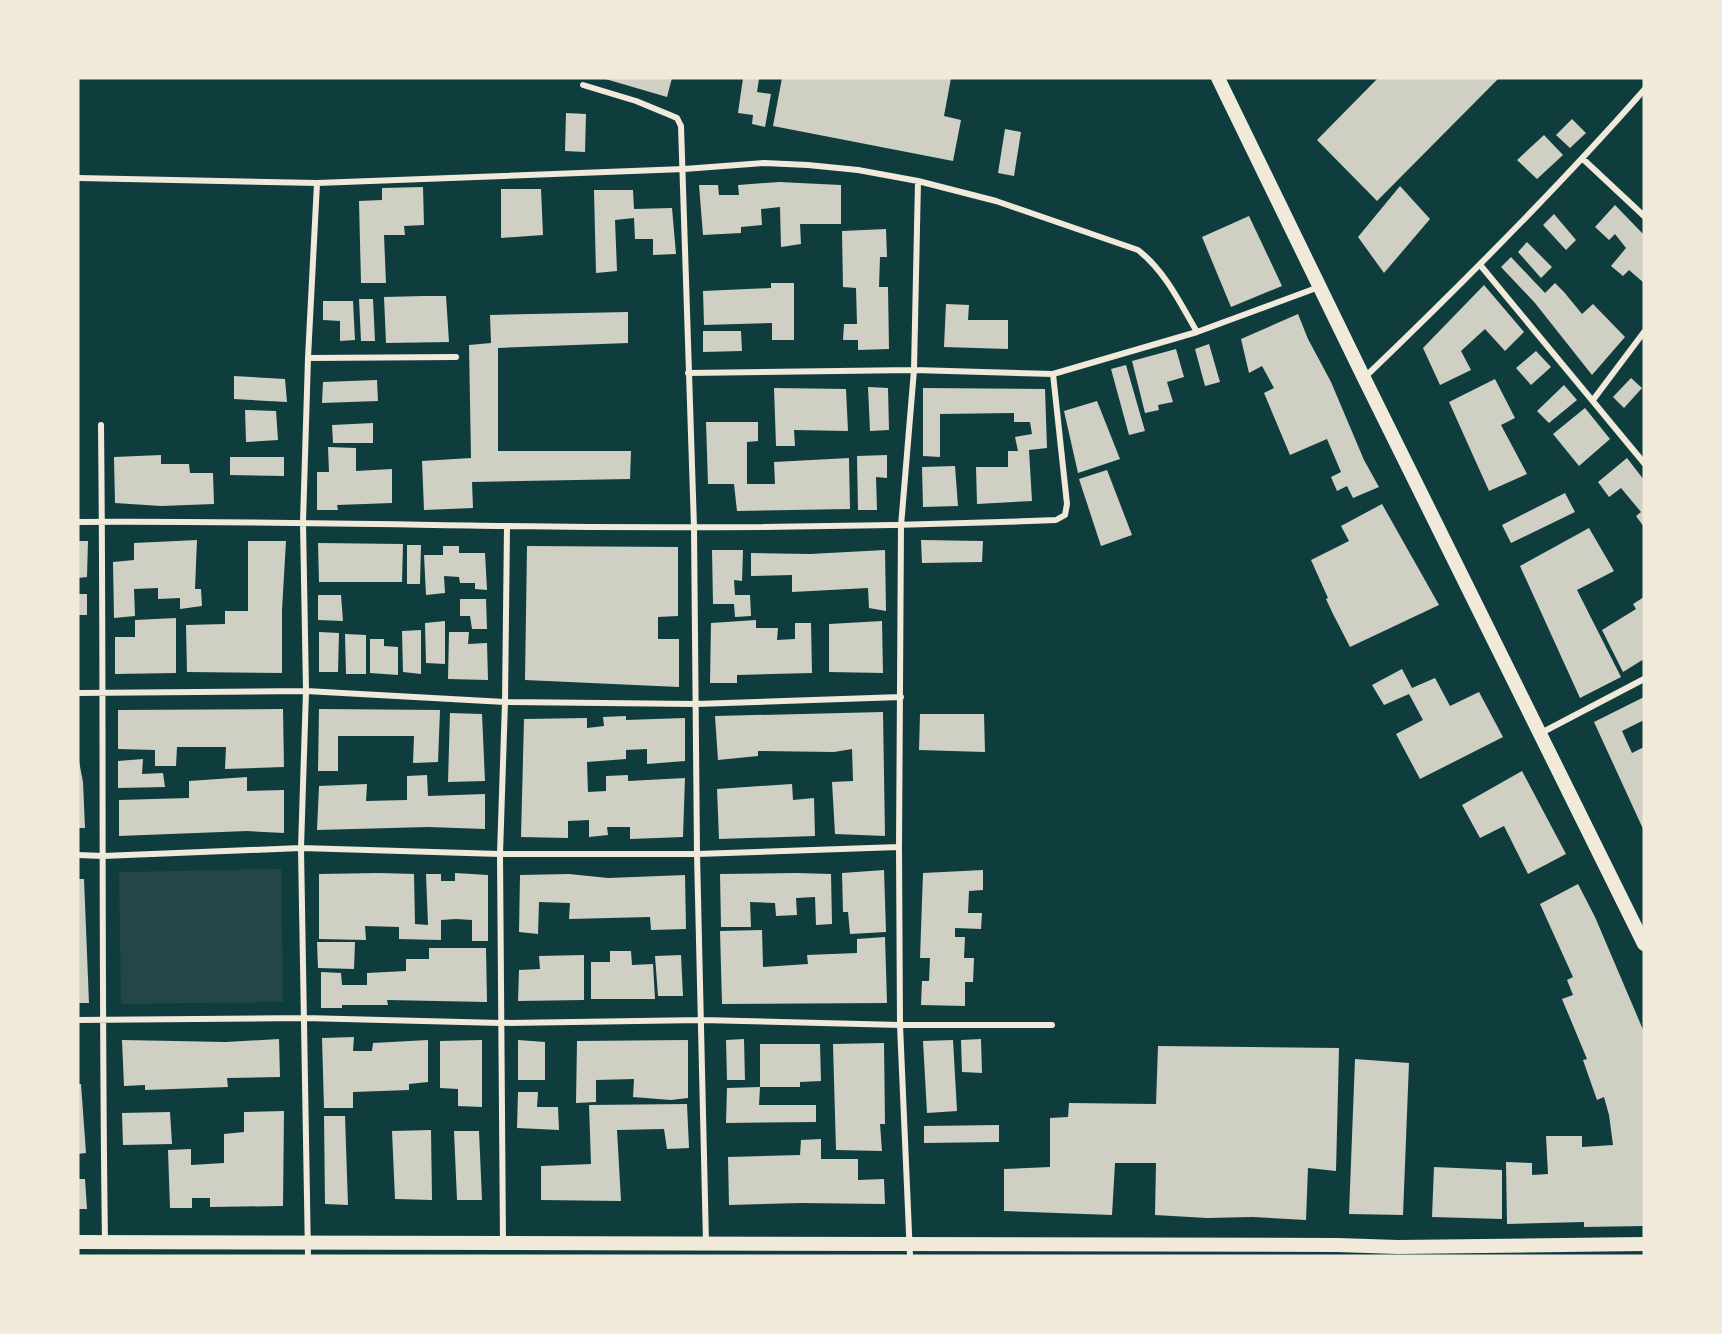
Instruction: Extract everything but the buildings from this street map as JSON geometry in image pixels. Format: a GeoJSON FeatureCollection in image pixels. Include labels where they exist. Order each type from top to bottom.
{"type":"FeatureCollection","features":[{"type":"Feature","properties":{"kind":"main road"},"geometry":{"type":"LineString","coordinates":[[1218,78],[1644,944]]}},
{"type":"Feature","properties":{"kind":"main road"},"geometry":{"type":"LineString","coordinates":[[78,1242],[308,1250],[503,1243],[706,1244],[910,1250],[1336,1251],[1644,1245]]}},
{"type":"Feature","properties":{"kind":"street"},"geometry":{"type":"LineString","coordinates":[[583,85],[636,101],[670,115],[677,118],[681,126],[694,527],[706,1244]]}},
{"type":"Feature","properties":{"kind":"street"},"geometry":{"type":"LineString","coordinates":[[1364,378],[1481,266],[1583,159],[1644,90]]}},
{"type":"Feature","properties":{"kind":"street"},"geometry":{"type":"LineString","coordinates":[[1583,159],[1644,216]]}},
{"type":"Feature","properties":{"kind":"street"},"geometry":{"type":"LineString","coordinates":[[78,178],[317,183],[764,164],[808,165],[858,170],[996,201],[1138,250],[1151,260],[1163,275],[1197,332]]}},
{"type":"Feature","properties":{"kind":"street"},"geometry":{"type":"LineString","coordinates":[[910,1250],[900,1025],[901,526],[914,370],[918,182]]}},
{"type":"Feature","properties":{"kind":"street"},"geometry":{"type":"LineString","coordinates":[[308,1250],[301,848],[306,691],[303,522],[317,183]]}},
{"type":"Feature","properties":{"kind":"street"},"geometry":{"type":"LineString","coordinates":[[1481,266],[1644,463]]}},
{"type":"Feature","properties":{"kind":"street"},"geometry":{"type":"LineString","coordinates":[[688,373],[914,370],[1053,375],[1197,332],[1319,286]]}},
{"type":"Feature","properties":{"kind":"street"},"geometry":{"type":"LineString","coordinates":[[1593,400],[1644,332]]}},
{"type":"Feature","properties":{"kind":"street"},"geometry":{"type":"LineString","coordinates":[[308,358],[456,357]]}},
{"type":"Feature","properties":{"kind":"street"},"geometry":{"type":"LineString","coordinates":[[78,522],[303,522],[694,527],[901,526],[1056,520],[1065,515],[1067,504],[1053,375]]}},
{"type":"Feature","properties":{"kind":"street"},"geometry":{"type":"LineString","coordinates":[[101,425],[104,856],[102,1019],[105,1242]]}},
{"type":"Feature","properties":{"kind":"street"},"geometry":{"type":"LineString","coordinates":[[503,1243],[500,854],[507,526]]}},
{"type":"Feature","properties":{"kind":"street"},"geometry":{"type":"LineString","coordinates":[[1541,733],[1644,679]]}},
{"type":"Feature","properties":{"kind":"street"},"geometry":{"type":"LineString","coordinates":[[78,693],[306,691],[505,702],[696,704],[901,697]]}},
{"type":"Feature","properties":{"kind":"street"},"geometry":{"type":"LineString","coordinates":[[78,855],[104,856],[301,848],[500,854],[698,854],[899,847]]}},
{"type":"Feature","properties":{"kind":"street"},"geometry":{"type":"LineString","coordinates":[[78,1020],[304,1018],[501,1023],[702,1020],[900,1025],[1052,1025]]}},
{"type":"Feature","properties":{"kind":"shaded area"},"geometry":{"type":"Polygon","coordinates":[[[281,869],[283,1002],[121,1004],[119,872],[281,869]]]}}]}
